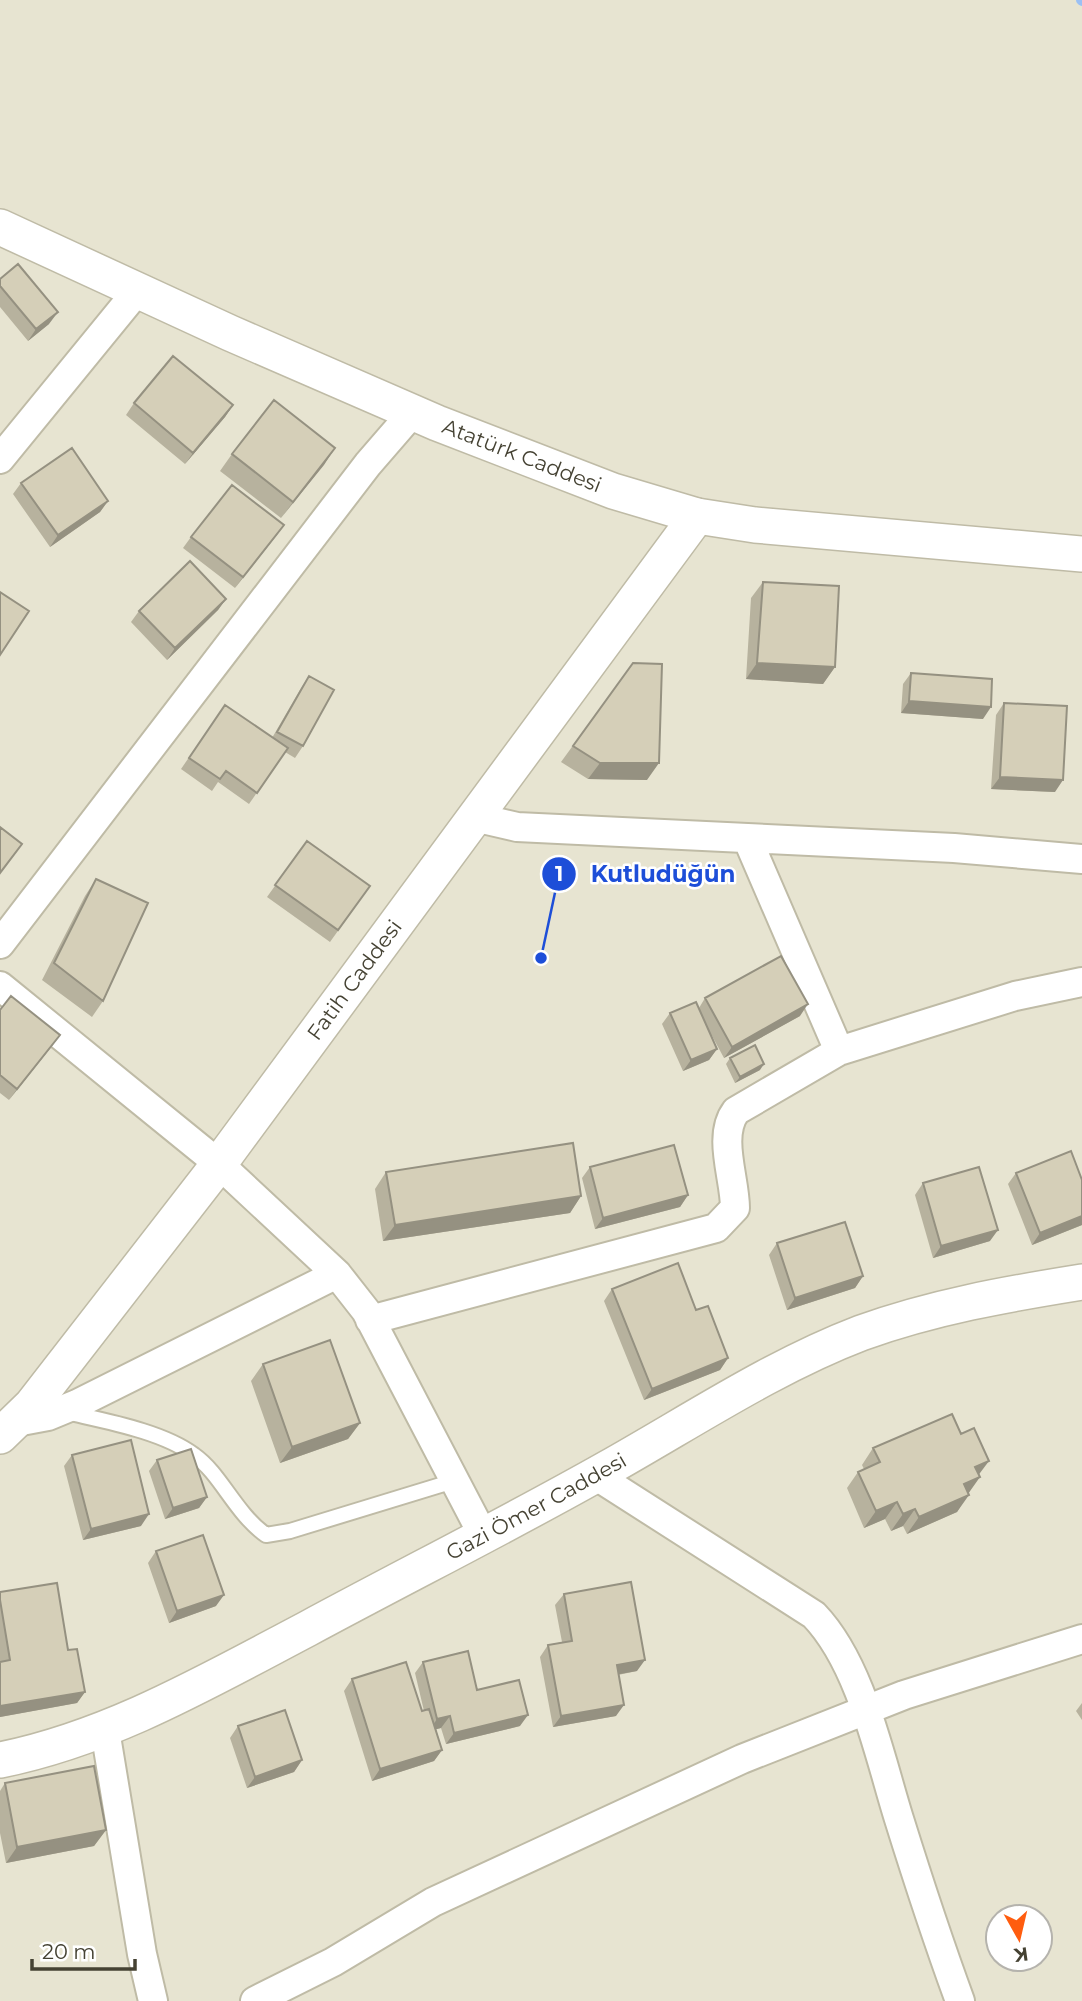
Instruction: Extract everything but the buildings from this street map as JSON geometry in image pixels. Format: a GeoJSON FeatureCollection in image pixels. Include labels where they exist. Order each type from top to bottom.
{"type":"FeatureCollection","features":[{"type":"Feature","properties":{"kind":"street","name":"Atatürk Caddesi"},"geometry":{"type":"LineString","coordinates":[[0,227],[413,412],[613,491],[697,516],[858,536],[1082,554]]}},
{"type":"Feature","properties":{"kind":"street"},"geometry":{"type":"LineString","coordinates":[[3,450],[138,290]]}},
{"type":"Feature","properties":{"kind":"street"},"geometry":{"type":"LineString","coordinates":[[0,944],[368,464],[413,412]]}},
{"type":"Feature","properties":{"kind":"street","name":"Fatih Caddesi"},"geometry":{"type":"LineString","coordinates":[[8,1429],[219,1164],[697,516]]}},
{"type":"Feature","properties":{"kind":"street"},"geometry":{"type":"LineString","coordinates":[[474,817],[517,827],[1003,851],[1082,859]]}},
{"type":"Feature","properties":{"kind":"street"},"geometry":{"type":"LineString","coordinates":[[747,838],[839,1051]]}},
{"type":"Feature","properties":{"kind":"street"},"geometry":{"type":"LineString","coordinates":[[370,1320],[716,1228],[735,1208],[728,1122],[736,1111],[839,1051],[1015,996],[1082,982]]}},
{"type":"Feature","properties":{"kind":"street"},"geometry":{"type":"LineString","coordinates":[[0,986],[219,1164],[337,1274],[370,1320],[457,1480],[483,1535]]}},
{"type":"Feature","properties":{"kind":"street"},"geometry":{"type":"LineString","coordinates":[[8,1429],[60,1411],[337,1274]]}},
{"type":"Feature","properties":{"kind":"street","name":"Gazi Ömer Caddesi"},"geometry":{"type":"LineString","coordinates":[[0,1760],[30,1754],[105,1730],[271,1648],[595,1475],[786,1367],[859,1334],[936,1309],[1003,1294],[1082,1282]]}},
{"type":"Feature","properties":{"kind":"street"},"geometry":{"type":"LineString","coordinates":[[595,1475],[814,1615],[832,1635],[865,1711],[931,1922],[960,2001]]}},
{"type":"Feature","properties":{"kind":"street"},"geometry":{"type":"LineString","coordinates":[[255,2001],[333,1962],[433,1902],[532,1853],[742,1759],[865,1711],[1082,1639]]}},
{"type":"Feature","properties":{"kind":"street"},"geometry":{"type":"LineString","coordinates":[[105,1730],[142,1954],[153,2001]]}},
{"type":"Feature","properties":{"kind":"lane"},"geometry":{"type":"LineString","coordinates":[[60,1411],[167,1441],[195,1455],[249,1523],[266,1535],[290,1531],[457,1480]]}},
{"type":"Feature","properties":{"kind":"shaded area"},"geometry":{"type":"Polygon","coordinates":[[[0,0],[1082,0],[1082,2001],[0,2001],[0,0]]]}},
{"type":"Feature","properties":{"kind":"place","name":"Kutludüğün"},"geometry":{"type":"Point","coordinates":[541,958]}}]}
